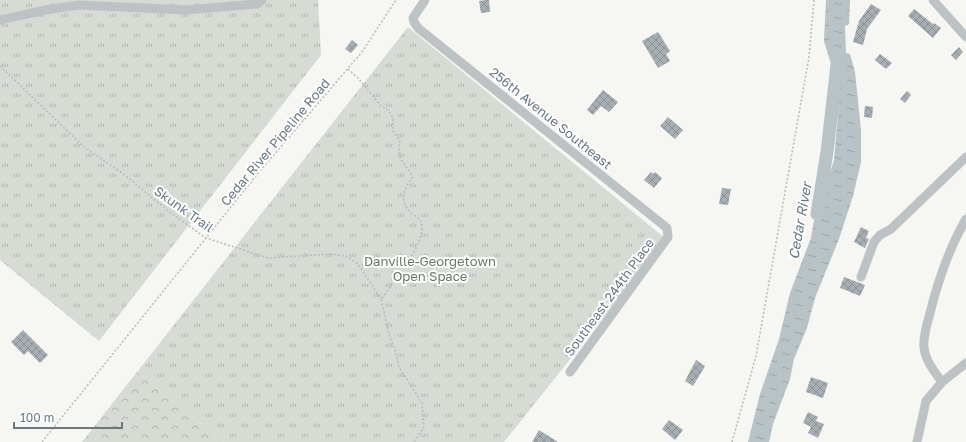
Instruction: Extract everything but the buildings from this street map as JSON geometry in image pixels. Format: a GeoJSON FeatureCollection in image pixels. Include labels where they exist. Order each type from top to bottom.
{"type":"FeatureCollection","features":[{"type":"Feature","properties":{"kind":"street"},"geometry":{"type":"LineString","coordinates":[[0,20],[45,10],[79,5],[186,10],[257,4],[262,0]]}},
{"type":"Feature","properties":{"kind":"street","name":"256th Avenue Southeast"},"geometry":{"type":"LineString","coordinates":[[425,0],[413,18],[418,28],[667,228],[668,237]]}},
{"type":"Feature","properties":{"kind":"street"},"geometry":{"type":"LineString","coordinates":[[933,0],[966,37]]}},
{"type":"Feature","properties":{"kind":"street"},"geometry":{"type":"LineString","coordinates":[[861,277],[874,242],[880,234],[890,229],[966,157]]}},
{"type":"Feature","properties":{"kind":"street"},"geometry":{"type":"LineString","coordinates":[[942,382],[926,356],[924,346],[926,330],[940,277],[966,219]]}},
{"type":"Feature","properties":{"kind":"street","name":"Southeast 244th Place"},"geometry":{"type":"LineString","coordinates":[[570,372],[668,237]]}},
{"type":"Feature","properties":{"kind":"street"},"geometry":{"type":"LineString","coordinates":[[917,442],[926,401],[942,382],[966,363]]}},
{"type":"Feature","properties":{"kind":"path","name":"Cedar River Pipeline Road"},"geometry":{"type":"LineString","coordinates":[[42,442],[255,177],[362,52],[396,0]]}},
{"type":"Feature","properties":{"kind":"path"},"geometry":{"type":"LineString","coordinates":[[732,442],[756,356],[809,57],[814,0]]}},
{"type":"Feature","properties":{"kind":"path","name":"Skunk Trail"},"geometry":{"type":"LineString","coordinates":[[0,66],[84,147],[122,173],[170,213],[206,238],[268,258],[331,254],[346,256],[358,264],[381,299]]}},
{"type":"Feature","properties":{"kind":"path"},"geometry":{"type":"LineString","coordinates":[[348,69],[358,78],[382,106],[388,110],[393,118],[393,131],[400,140],[399,151],[401,159],[408,167],[412,178],[405,187],[403,200],[408,210],[419,218],[422,227],[419,241],[408,261],[396,260],[392,264],[391,286],[381,299],[390,338],[395,348],[399,367],[422,403],[424,427],[414,442]]}},
{"type":"Feature","properties":{"kind":"green space"},"geometry":{"type":"Polygon","coordinates":[[[0,0],[318,0],[321,55],[99,341],[0,260],[0,0]]]}},
{"type":"Feature","properties":{"kind":"green space","name":"Danville-Georgetown Open Space"},"geometry":{"type":"Polygon","coordinates":[[[408,27],[666,239],[504,442],[224,442],[137,372],[408,27]]]}},
{"type":"Feature","properties":{"kind":"green space"},"geometry":{"type":"Polygon","coordinates":[[[137,372],[224,442],[82,442],[137,372]]]}},
{"type":"Feature","properties":{"kind":"water"},"geometry":{"type":"Polygon","coordinates":[[[826,0],[850,0],[849,24],[845,26],[846,53],[850,54],[855,72],[861,130],[861,162],[853,196],[839,239],[815,298],[807,328],[794,359],[790,379],[773,424],[769,442],[748,442],[760,394],[779,339],[790,293],[811,238],[820,197],[826,186],[834,160],[839,103],[834,74],[824,41],[826,0]]]}},
{"type":"Feature","properties":{"kind":"waterway","name":"Cedar River"},"geometry":{"type":"LineString","coordinates":[[817,214],[827,152],[837,65]]}}]}
